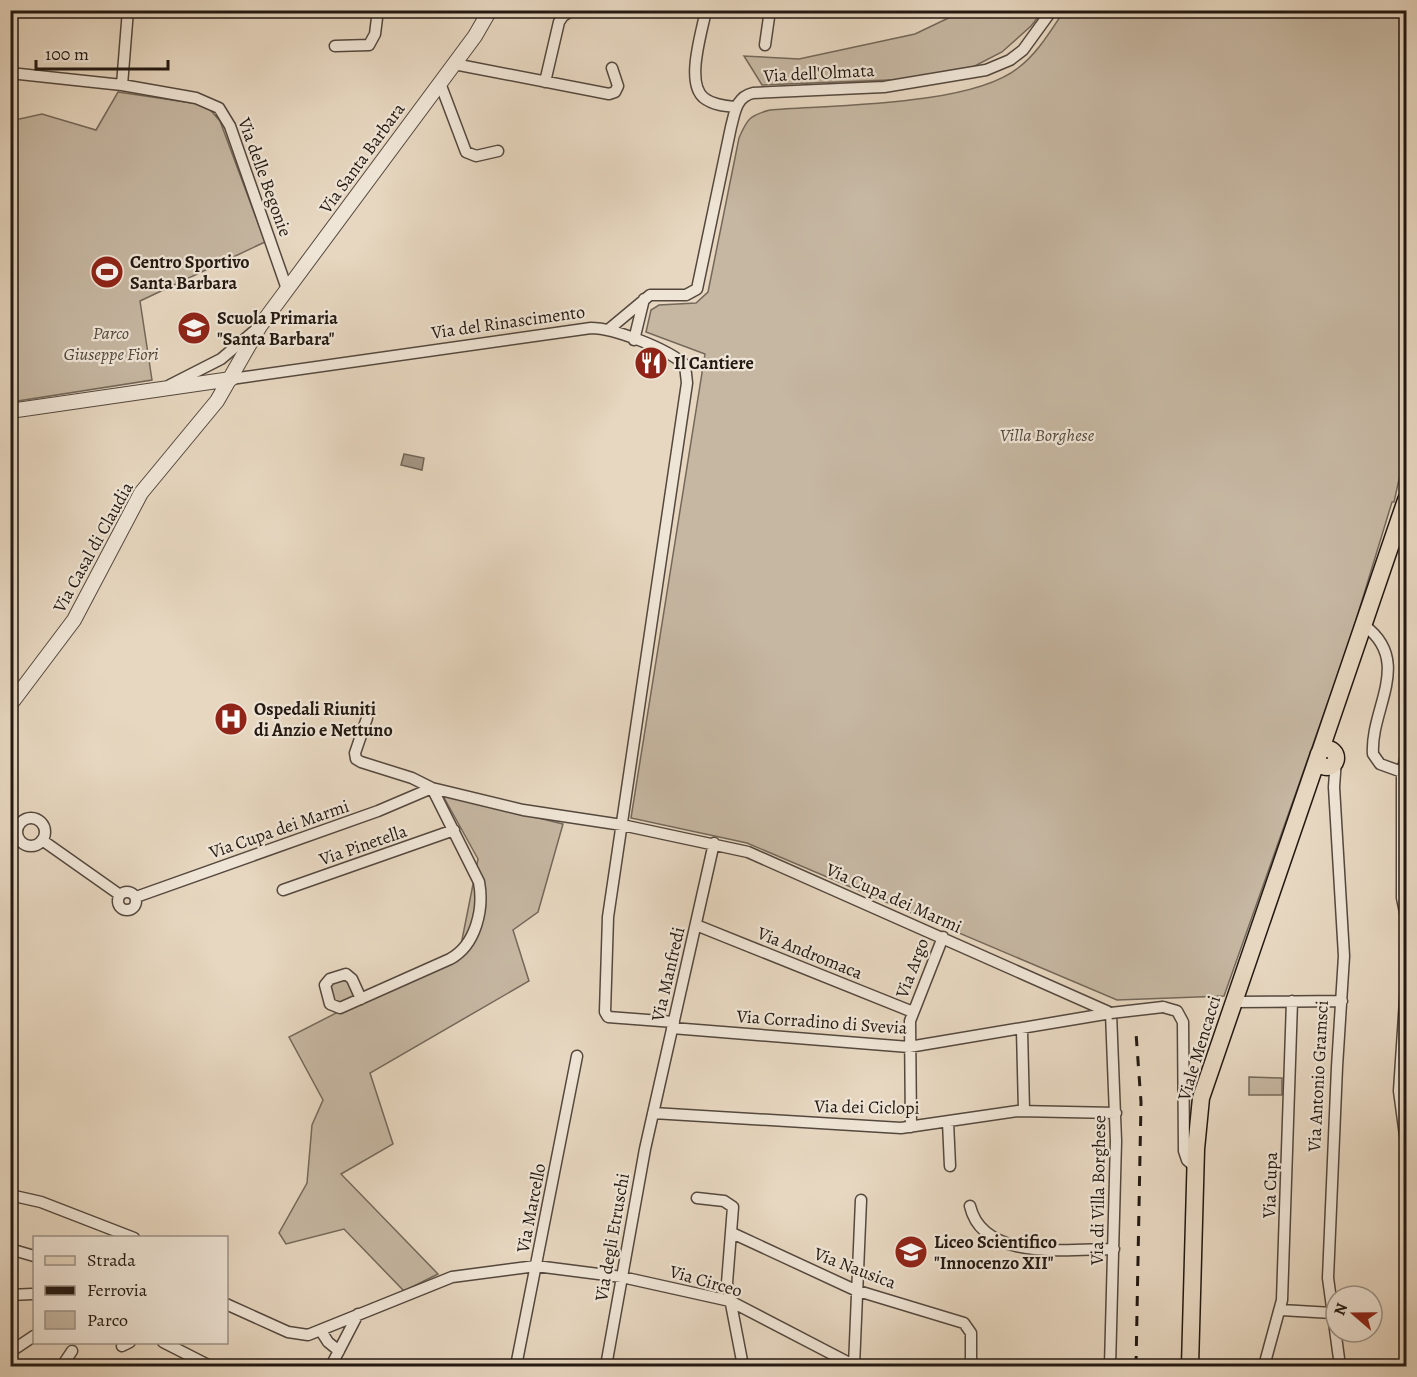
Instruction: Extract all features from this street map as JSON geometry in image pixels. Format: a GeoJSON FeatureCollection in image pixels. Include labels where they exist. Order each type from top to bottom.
{"type":"FeatureCollection","features":[{"type":"Feature","properties":{"kind":"main road","name":"Via Antonio Gramsci"},"geometry":{"type":"LineString","coordinates":[[1328,759],[1335,713],[1407,500]]}},
{"type":"Feature","properties":{"kind":"main road","name":"Viale Mencacci"},"geometry":{"type":"LineString","coordinates":[[1190,1366],[1195,1167],[1202,1095],[1308,790],[1328,759]]}},
{"type":"Feature","properties":{"kind":"street"},"geometry":{"type":"LineString","coordinates":[[122,86],[128,10]]}},
{"type":"Feature","properties":{"kind":"street"},"geometry":{"type":"LineString","coordinates":[[335,46],[369,45],[375,34],[378,10]]}},
{"type":"Feature","properties":{"kind":"street","name":"Via Santa Barbara"},"geometry":{"type":"LineString","coordinates":[[231,379],[260,326],[454,64],[490,10]]}},
{"type":"Feature","properties":{"kind":"street"},"geometry":{"type":"LineString","coordinates":[[545,82],[559,22],[564,14],[572,10]]}},
{"type":"Feature","properties":{"kind":"street"},"geometry":{"type":"LineString","coordinates":[[608,330],[654,293],[691,294],[698,287],[736,107],[708,101],[701,95],[696,84],[696,65],[706,10]]}},
{"type":"Feature","properties":{"kind":"street"},"geometry":{"type":"LineString","coordinates":[[765,45],[770,10]]}},
{"type":"Feature","properties":{"kind":"street","name":"Via dell'Olmata"},"geometry":{"type":"LineString","coordinates":[[736,107],[741,99],[750,93],[863,89],[986,70],[1005,63],[1023,50],[1052,10]]}},
{"type":"Feature","properties":{"kind":"street"},"geometry":{"type":"LineString","coordinates":[[454,64],[611,93],[618,86],[612,68]]}},
{"type":"Feature","properties":{"kind":"street","name":"Via delle Begonie"},"geometry":{"type":"LineString","coordinates":[[10,73],[122,86],[196,98],[213,104],[223,113],[230,126],[287,289]]}},
{"type":"Feature","properties":{"kind":"street"},"geometry":{"type":"LineString","coordinates":[[440,83],[466,152],[476,156],[498,151]]}},
{"type":"Feature","properties":{"kind":"street"},"geometry":{"type":"LineString","coordinates":[[634,340],[645,298]]}},
{"type":"Feature","properties":{"kind":"street","name":"Via Santa Barbara"},"geometry":{"type":"LineString","coordinates":[[156,391],[221,358],[260,326]]}},
{"type":"Feature","properties":{"kind":"street","name":"Via del Rinascimento"},"geometry":{"type":"LineString","coordinates":[[10,411],[586,329],[608,330],[678,359],[685,365],[688,375],[622,825]]}},
{"type":"Feature","properties":{"kind":"street","name":"Via Casal di Claudia"},"geometry":{"type":"LineString","coordinates":[[11,702],[74,620],[141,493],[210,409],[231,379]]}},
{"type":"Feature","properties":{"kind":"street"},"geometry":{"type":"LineString","coordinates":[[1365,626],[1381,644],[1388,672],[1373,754],[1380,764],[1402,772]]}},
{"type":"Feature","properties":{"kind":"street","name":"Via Cupa dei Marmi"},"geometry":{"type":"LineString","coordinates":[[367,718],[356,750],[356,759],[432,788],[538,813],[622,825],[748,852],[1111,1013]]}},
{"type":"Feature","properties":{"kind":"street"},"geometry":{"type":"LineString","coordinates":[[1407,756],[1402,772],[1402,898],[1407,917]]}},
{"type":"Feature","properties":{"kind":"street","name":"Via Antonio Gramsci"},"geometry":{"type":"LineString","coordinates":[[1328,759],[1334,787],[1344,946],[1328,1265],[1330,1284]]}},
{"type":"Feature","properties":{"kind":"street"},"geometry":{"type":"LineString","coordinates":[[361,999],[453,957],[468,944],[474,930],[480,895],[479,882],[432,788]]}},
{"type":"Feature","properties":{"kind":"street","name":"Via Cupa dei Marmi"},"geometry":{"type":"LineString","coordinates":[[42,840],[120,896],[118,904],[125,910],[134,908],[136,897],[378,811],[432,788]]}},
{"type":"Feature","properties":{"kind":"street"},"geometry":{"type":"LineString","coordinates":[[10,816],[21,823]]}},
{"type":"Feature","properties":{"kind":"street"},"geometry":{"type":"LineString","coordinates":[[28,819],[40,821],[45,832],[42,840],[31,846],[23,843],[18,836],[21,823],[28,819]]}},
{"type":"Feature","properties":{"kind":"street","name":"Via Corradino di Svevia"},"geometry":{"type":"LineString","coordinates":[[622,825],[607,930],[605,1011],[608,1017],[614,1020],[909,1047],[1022,1030],[1111,1013]]}},
{"type":"Feature","properties":{"kind":"street","name":"Via Pinetella"},"geometry":{"type":"LineString","coordinates":[[283,890],[454,830]]}},
{"type":"Feature","properties":{"kind":"street","name":"Via Manfredi"},"geometry":{"type":"LineString","coordinates":[[653,1113],[714,843]]}},
{"type":"Feature","properties":{"kind":"street","name":"Via Andromaca"},"geometry":{"type":"LineString","coordinates":[[696,925],[913,1012]]}},
{"type":"Feature","properties":{"kind":"street","name":"Via Argo"},"geometry":{"type":"LineString","coordinates":[[909,1047],[913,1012],[942,937]]}},
{"type":"Feature","properties":{"kind":"street"},"geometry":{"type":"LineString","coordinates":[[1407,986],[1399,1091],[1407,1143]]}},
{"type":"Feature","properties":{"kind":"street","name":"Via Cupa"},"geometry":{"type":"LineString","coordinates":[[1264,1366],[1281,1310],[1288,1179],[1292,1001]]}},
{"type":"Feature","properties":{"kind":"street"},"geometry":{"type":"LineString","coordinates":[[1234,1002],[1342,1001]]}},
{"type":"Feature","properties":{"kind":"street"},"geometry":{"type":"LineString","coordinates":[[1111,1013],[1163,1006],[1175,1009],[1182,1018],[1184,1151],[1187,1160],[1195,1167]]}},
{"type":"Feature","properties":{"kind":"street","name":"Via di Villa Borghese"},"geometry":{"type":"LineString","coordinates":[[1110,1366],[1116,1113],[1111,1013]]}},
{"type":"Feature","properties":{"kind":"street"},"geometry":{"type":"LineString","coordinates":[[1022,1030],[1024,1111]]}},
{"type":"Feature","properties":{"kind":"street"},"geometry":{"type":"LineString","coordinates":[[909,1047],[911,1127]]}},
{"type":"Feature","properties":{"kind":"street","name":"Via Marcello"},"geometry":{"type":"LineString","coordinates":[[516,1366],[577,1056]]}},
{"type":"Feature","properties":{"kind":"street","name":"Via dei Ciclopi"},"geometry":{"type":"LineString","coordinates":[[653,1113],[911,1127],[1024,1111],[1116,1113]]}},
{"type":"Feature","properties":{"kind":"street","name":"Via degli Etruschi"},"geometry":{"type":"LineString","coordinates":[[606,1366],[653,1113]]}},
{"type":"Feature","properties":{"kind":"street"},"geometry":{"type":"LineString","coordinates":[[948,1122],[950,1166]]}},
{"type":"Feature","properties":{"kind":"street"},"geometry":{"type":"LineString","coordinates":[[10,1195],[41,1202],[129,1236]]}},
{"type":"Feature","properties":{"kind":"street"},"geometry":{"type":"LineString","coordinates":[[697,1198],[730,1203],[734,1210],[726,1279],[743,1366]]}},
{"type":"Feature","properties":{"kind":"street"},"geometry":{"type":"LineString","coordinates":[[854,1366],[855,1290],[861,1200]]}},
{"type":"Feature","properties":{"kind":"street"},"geometry":{"type":"LineString","coordinates":[[970,1206],[975,1221],[983,1231],[1010,1245],[1114,1249]]}},
{"type":"Feature","properties":{"kind":"street","name":"Via Nausica"},"geometry":{"type":"LineString","coordinates":[[732,1233],[855,1290],[959,1321],[968,1326],[971,1333],[971,1366]]}},
{"type":"Feature","properties":{"kind":"street"},"geometry":{"type":"LineString","coordinates":[[10,1249],[33,1256]]}},
{"type":"Feature","properties":{"kind":"street","name":"Via Circeo"},"geometry":{"type":"LineString","coordinates":[[228,1305],[292,1334],[308,1335],[458,1275],[536,1266],[622,1277],[730,1301],[854,1366]]}},
{"type":"Feature","properties":{"kind":"street"},"geometry":{"type":"LineString","coordinates":[[10,1295],[32,1294]]}},
{"type":"Feature","properties":{"kind":"street"},"geometry":{"type":"LineString","coordinates":[[1281,1310],[1324,1313]]}},
{"type":"Feature","properties":{"kind":"street"},"geometry":{"type":"LineString","coordinates":[[332,1366],[358,1314]]}},
{"type":"Feature","properties":{"kind":"street"},"geometry":{"type":"LineString","coordinates":[[321,1331],[328,1342],[339,1351]]}},
{"type":"Feature","properties":{"kind":"street"},"geometry":{"type":"LineString","coordinates":[[10,1352],[33,1337]]}},
{"type":"Feature","properties":{"kind":"street"},"geometry":{"type":"LineString","coordinates":[[166,1344],[190,1362],[210,1366]]}},
{"type":"Feature","properties":{"kind":"street","name":"Via Antonio Gramsci"},"geometry":{"type":"LineString","coordinates":[[1337,1344],[1340,1366]]}},
{"type":"Feature","properties":{"kind":"street"},"geometry":{"type":"LineString","coordinates":[[62,1366],[72,1351]]}},
{"type":"Feature","properties":{"kind":"green space"},"geometry":{"type":"Polygon","coordinates":[[[963,11],[1043,11],[1031,26],[1002,52],[967,70],[914,79],[762,85],[744,56],[799,59],[915,34],[963,11]]]}},
{"type":"Feature","properties":{"kind":"green space","name":"Villa Borghese"},"geometry":{"type":"Polygon","coordinates":[[[1064,11],[1406,11],[1406,448],[1394,502],[1392,502],[1350,640],[1224,996],[1117,1000],[747,843],[631,818],[705,354],[646,332],[651,310],[659,305],[696,303],[708,292],[739,138],[744,126],[754,116],[770,110],[863,105],[935,97],[996,81],[1018,68],[1032,55],[1064,11]]]}},
{"type":"Feature","properties":{"kind":"green space","name":"Centro Sportivo Santa Barbara"},"geometry":{"type":"Polygon","coordinates":[[[118,92],[206,105],[220,121],[265,242],[140,301],[152,380],[11,402],[10,121],[42,114],[96,130],[118,92]]]}},
{"type":"Feature","properties":{"kind":"green space"},"geometry":{"type":"Polygon","coordinates":[[[442,794],[563,824],[538,912],[513,930],[529,981],[370,1073],[393,1144],[341,1174],[438,1274],[404,1291],[344,1229],[286,1244],[279,1233],[307,1183],[312,1125],[323,1100],[289,1037],[460,950],[478,859],[442,794]]]}},
{"type":"Feature","properties":{"kind":"green space"},"geometry":{"type":"Polygon","coordinates":[[[346,979],[353,994],[351,999],[340,1003],[335,1001],[328,987],[330,983],[346,979]]]}},
{"type":"Feature","properties":{"kind":"green space"},"geometry":{"type":"Polygon","coordinates":[[[1249,1077],[1282,1078],[1282,1095],[1249,1095],[1249,1077]]]}},
{"type":"Feature","properties":{"kind":"shaded area"},"geometry":{"type":"Polygon","coordinates":[[[404,454],[424,458],[422,470],[401,465],[404,454]]]}},
{"type":"Feature","properties":{"kind":"railway"},"geometry":{"type":"LineString","coordinates":[[1136,1033],[1141,1102],[1136,1366]]}},
{"type":"Feature","properties":{"kind":"place","name":"Centro Sportivo Santa Barbara"},"geometry":{"type":"Point","coordinates":[107,272]}},
{"type":"Feature","properties":{"kind":"place","name":"Scuola Primaria \"Santa Barbara\""},"geometry":{"type":"Point","coordinates":[194,328]}},
{"type":"Feature","properties":{"kind":"place","name":"Il Cantiere"},"geometry":{"type":"Point","coordinates":[651,363]}},
{"type":"Feature","properties":{"kind":"place","name":"Ospedali Riuniti di Anzio e Nettuno"},"geometry":{"type":"Point","coordinates":[231,719]}},
{"type":"Feature","properties":{"kind":"place","name":"Liceo Scientifico \"Innocenzo XII\""},"geometry":{"type":"Point","coordinates":[911,1252]}},
{"type":"Feature","properties":{"kind":"park label","name":"Parco Giuseppe Fiori"},"geometry":{"type":"Point","coordinates":[111,343]}}]}
